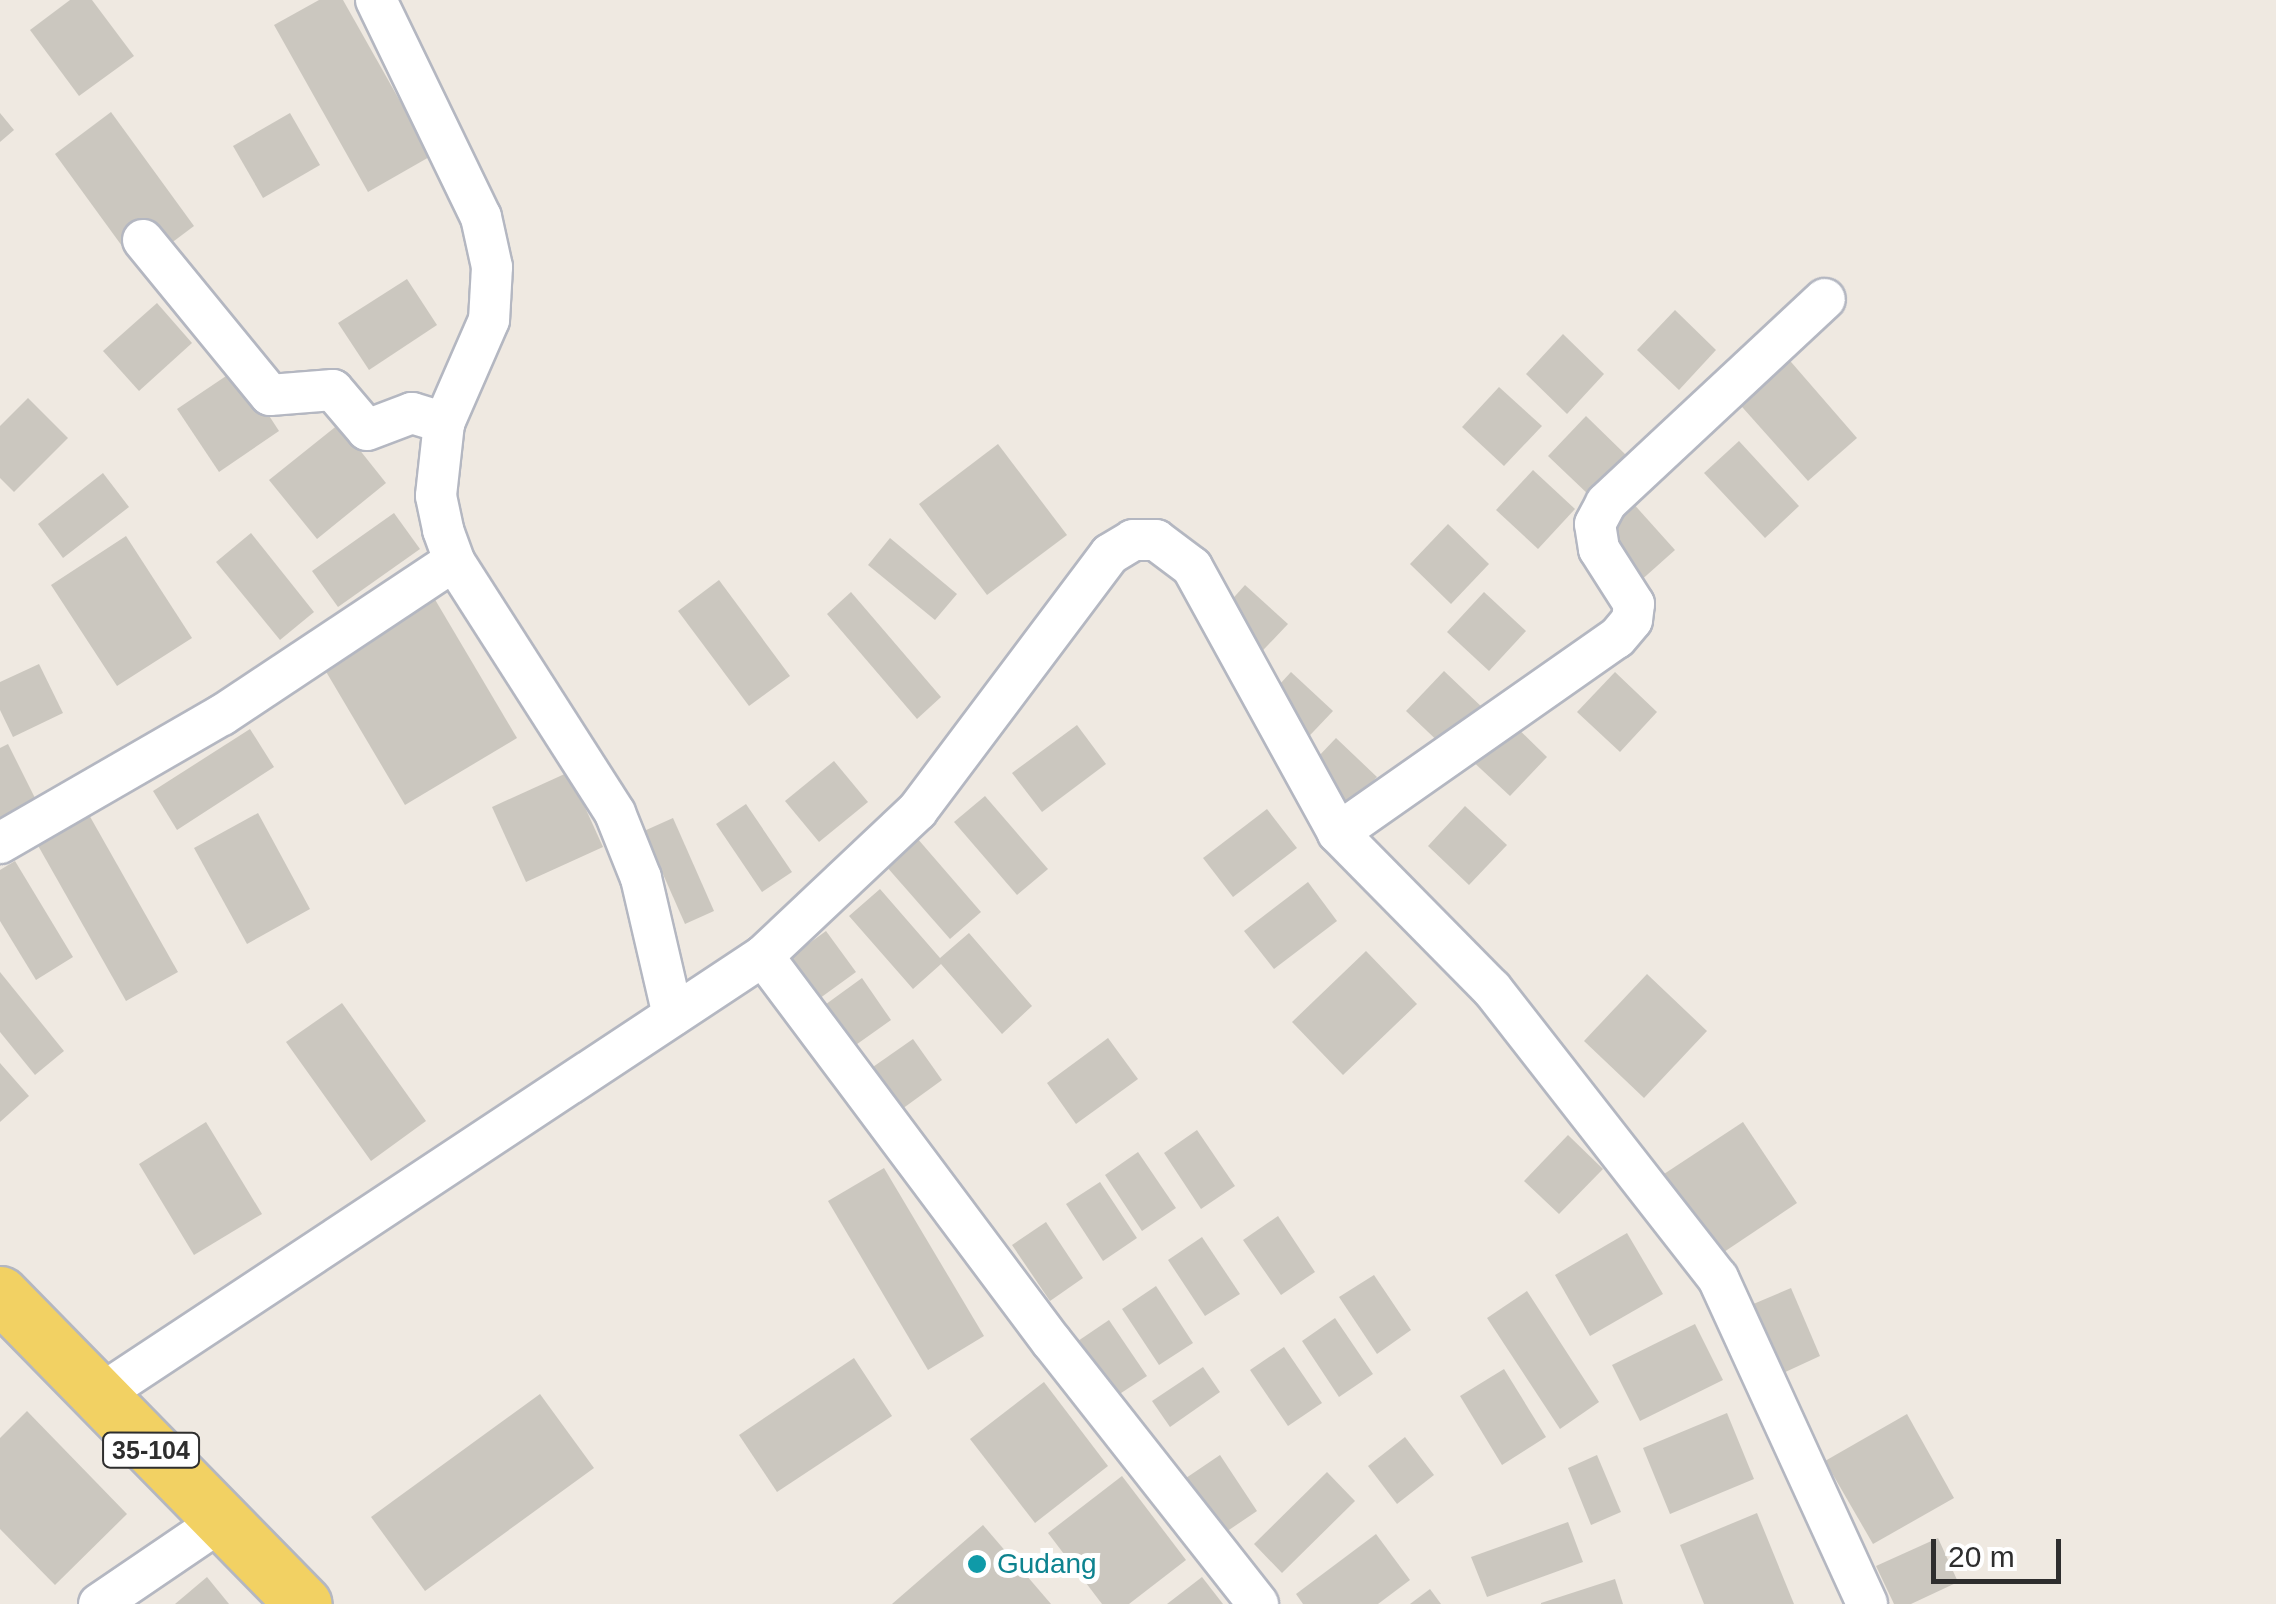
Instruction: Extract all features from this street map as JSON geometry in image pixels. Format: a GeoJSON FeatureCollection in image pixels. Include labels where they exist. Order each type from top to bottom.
{"type":"FeatureCollection","features":[{"type":"Feature","properties":{"kind":"main road","name":"35-104"},"geometry":{"type":"LineString","coordinates":[[0,1294],[304,1604]]}},
{"type":"Feature","properties":{"kind":"street"},"geometry":{"type":"LineString","coordinates":[[376,0],[481,217],[492,268],[489,320],[444,423],[436,496],[454,561],[615,812],[641,878],[673,1015]]}},
{"type":"Feature","properties":{"kind":"street"},"geometry":{"type":"LineString","coordinates":[[143,240],[270,395],[333,390],[368,430],[412,414],[444,423]]}},
{"type":"Feature","properties":{"kind":"street"},"geometry":{"type":"LineString","coordinates":[[1338,832],[1616,638],[1632,620],[1634,604],[1599,548],[1595,524],[1606,503],[1825,299]]}},
{"type":"Feature","properties":{"kind":"street"},"geometry":{"type":"LineString","coordinates":[[98,1396],[763,956],[917,811],[1110,554],[1133,540],[1176,549],[1192,567],[1338,832],[1492,989],[1718,1278],[1868,1604]]}},
{"type":"Feature","properties":{"kind":"street"},"geometry":{"type":"LineString","coordinates":[[0,842],[222,715],[454,561]]}},
{"type":"Feature","properties":{"kind":"street"},"geometry":{"type":"LineString","coordinates":[[763,956],[1052,1342],[1258,1604]]}},
{"type":"Feature","properties":{"kind":"street"},"geometry":{"type":"LineString","coordinates":[[100,1604],[221,1521]]}},
{"type":"Feature","properties":{"kind":"building"},"geometry":{"type":"Polygon","coordinates":[[[70,0],[92,0],[134,56],[79,96],[30,30],[70,0]]]}},
{"type":"Feature","properties":{"kind":"building"},"geometry":{"type":"Polygon","coordinates":[[[319,0],[343,0],[431,156],[368,192],[274,25],[319,0]]]}},
{"type":"Feature","properties":{"kind":"building"},"geometry":{"type":"Polygon","coordinates":[[[111,112],[194,226],[138,268],[55,154],[111,112]]]}},
{"type":"Feature","properties":{"kind":"building"},"geometry":{"type":"Polygon","coordinates":[[[0,113],[14,130],[0,142],[0,113]]]}},
{"type":"Feature","properties":{"kind":"building"},"geometry":{"type":"Polygon","coordinates":[[[290,113],[320,165],[263,198],[233,146],[290,113]]]}},
{"type":"Feature","properties":{"kind":"building"},"geometry":{"type":"Polygon","coordinates":[[[407,279],[437,325],[369,370],[338,323],[407,279]]]}},
{"type":"Feature","properties":{"kind":"building"},"geometry":{"type":"Polygon","coordinates":[[[157,303],[192,343],[139,391],[103,351],[157,303]]]}},
{"type":"Feature","properties":{"kind":"building"},"geometry":{"type":"Polygon","coordinates":[[[1675,310],[1716,350],[1679,390],[1637,350],[1675,310]]]}},
{"type":"Feature","properties":{"kind":"building"},"geometry":{"type":"Polygon","coordinates":[[[1563,334],[1604,374],[1567,414],[1526,374],[1563,334]]]}},
{"type":"Feature","properties":{"kind":"building"},"geometry":{"type":"Polygon","coordinates":[[[1785,355],[1857,438],[1808,481],[1735,399],[1785,355]]]}},
{"type":"Feature","properties":{"kind":"building"},"geometry":{"type":"Polygon","coordinates":[[[238,368],[279,431],[219,472],[177,409],[238,368]]]}},
{"type":"Feature","properties":{"kind":"building"},"geometry":{"type":"Polygon","coordinates":[[[1499,387],[1542,426],[1504,466],[1462,427],[1499,387]]]}},
{"type":"Feature","properties":{"kind":"building"},"geometry":{"type":"Polygon","coordinates":[[[28,398],[68,438],[14,492],[0,478],[0,426],[28,398]]]}},
{"type":"Feature","properties":{"kind":"building"},"geometry":{"type":"Polygon","coordinates":[[[1586,416],[1627,456],[1590,496],[1548,456],[1586,416]]]}},
{"type":"Feature","properties":{"kind":"building"},"geometry":{"type":"Polygon","coordinates":[[[339,424],[386,483],[317,539],[269,480],[339,424]]]}},
{"type":"Feature","properties":{"kind":"building"},"geometry":{"type":"Polygon","coordinates":[[[1739,441],[1799,506],[1765,538],[1704,473],[1739,441]]]}},
{"type":"Feature","properties":{"kind":"building"},"geometry":{"type":"Polygon","coordinates":[[[998,444],[1067,535],[987,595],[919,504],[998,444]]]}},
{"type":"Feature","properties":{"kind":"building"},"geometry":{"type":"Polygon","coordinates":[[[1533,470],[1575,509],[1538,549],[1496,510],[1533,470]]]}},
{"type":"Feature","properties":{"kind":"building"},"geometry":{"type":"Polygon","coordinates":[[[103,473],[129,507],[63,558],[38,524],[103,473]]]}},
{"type":"Feature","properties":{"kind":"building"},"geometry":{"type":"Polygon","coordinates":[[[1631,501],[1675,550],[1620,599],[1577,550],[1631,501]]]}},
{"type":"Feature","properties":{"kind":"building"},"geometry":{"type":"Polygon","coordinates":[[[394,513],[420,549],[338,607],[312,571],[394,513]]]}},
{"type":"Feature","properties":{"kind":"building"},"geometry":{"type":"Polygon","coordinates":[[[1448,524],[1489,564],[1451,604],[1410,564],[1448,524]]]}},
{"type":"Feature","properties":{"kind":"building"},"geometry":{"type":"Polygon","coordinates":[[[251,533],[314,612],[280,640],[216,562],[251,533]]]}},
{"type":"Feature","properties":{"kind":"building"},"geometry":{"type":"Polygon","coordinates":[[[126,536],[192,638],[117,686],[51,585],[126,536]]]}},
{"type":"Feature","properties":{"kind":"building"},"geometry":{"type":"Polygon","coordinates":[[[890,538],[957,594],[935,620],[868,565],[890,538]]]}},
{"type":"Feature","properties":{"kind":"building"},"geometry":{"type":"Polygon","coordinates":[[[719,580],[790,676],[749,706],[678,611],[719,580]]]}},
{"type":"Feature","properties":{"kind":"building"},"geometry":{"type":"Polygon","coordinates":[[[1245,585],[1288,624],[1250,664],[1209,625],[1245,585]]]}},
{"type":"Feature","properties":{"kind":"building"},"geometry":{"type":"Polygon","coordinates":[[[427,586],[517,738],[405,805],[315,653],[427,586]]]}},
{"type":"Feature","properties":{"kind":"building"},"geometry":{"type":"Polygon","coordinates":[[[851,592],[941,697],[917,719],[827,614],[851,592]]]}},
{"type":"Feature","properties":{"kind":"building"},"geometry":{"type":"Polygon","coordinates":[[[1484,592],[1526,631],[1489,671],[1447,632],[1484,592]]]}},
{"type":"Feature","properties":{"kind":"building"},"geometry":{"type":"Polygon","coordinates":[[[39,664],[63,713],[13,737],[0,710],[0,682],[39,664]]]}},
{"type":"Feature","properties":{"kind":"building"},"geometry":{"type":"Polygon","coordinates":[[[1444,671],[1485,710],[1447,750],[1406,711],[1444,671]]]}},
{"type":"Feature","properties":{"kind":"building"},"geometry":{"type":"Polygon","coordinates":[[[1291,672],[1333,711],[1295,751],[1254,712],[1291,672]]]}},
{"type":"Feature","properties":{"kind":"building"},"geometry":{"type":"Polygon","coordinates":[[[1615,672],[1657,712],[1620,752],[1577,712],[1615,672]]]}},
{"type":"Feature","properties":{"kind":"building"},"geometry":{"type":"Polygon","coordinates":[[[1506,717],[1547,757],[1510,796],[1468,757],[1506,717]]]}},
{"type":"Feature","properties":{"kind":"building"},"geometry":{"type":"Polygon","coordinates":[[[1077,725],[1106,764],[1042,812],[1012,773],[1077,725]]]}},
{"type":"Feature","properties":{"kind":"building"},"geometry":{"type":"Polygon","coordinates":[[[250,729],[274,767],[177,830],[153,791],[250,729]]]}},
{"type":"Feature","properties":{"kind":"building"},"geometry":{"type":"Polygon","coordinates":[[[1336,738],[1377,777],[1340,817],[1298,778],[1336,738]]]}},
{"type":"Feature","properties":{"kind":"building"},"geometry":{"type":"Polygon","coordinates":[[[8,744],[37,802],[0,820],[0,748],[8,744]]]}},
{"type":"Feature","properties":{"kind":"building"},"geometry":{"type":"Polygon","coordinates":[[[834,761],[868,802],[819,842],[785,801],[834,761]]]}},
{"type":"Feature","properties":{"kind":"building"},"geometry":{"type":"Polygon","coordinates":[[[569,772],[603,847],[526,882],[492,807],[569,772]]]}},
{"type":"Feature","properties":{"kind":"building"},"geometry":{"type":"Polygon","coordinates":[[[985,796],[1048,869],[1017,895],[954,822],[985,796]]]}},
{"type":"Feature","properties":{"kind":"building"},"geometry":{"type":"Polygon","coordinates":[[[746,804],[792,872],[762,892],[716,824],[746,804]]]}},
{"type":"Feature","properties":{"kind":"building"},"geometry":{"type":"Polygon","coordinates":[[[84,806],[178,972],[126,1001],[32,835],[84,806]]]}},
{"type":"Feature","properties":{"kind":"building"},"geometry":{"type":"Polygon","coordinates":[[[1465,806],[1507,845],[1469,885],[1428,846],[1465,806]]]}},
{"type":"Feature","properties":{"kind":"building"},"geometry":{"type":"Polygon","coordinates":[[[1267,809],[1297,848],[1233,897],[1203,858],[1267,809]]]}},
{"type":"Feature","properties":{"kind":"building"},"geometry":{"type":"Polygon","coordinates":[[[258,813],[310,909],[247,944],[194,848],[258,813]]]}},
{"type":"Feature","properties":{"kind":"building"},"geometry":{"type":"Polygon","coordinates":[[[673,818],[714,911],[685,924],[644,831],[673,818]]]}},
{"type":"Feature","properties":{"kind":"building"},"geometry":{"type":"Polygon","coordinates":[[[917,838],[981,912],[950,939],[886,866],[917,838]]]}},
{"type":"Feature","properties":{"kind":"building"},"geometry":{"type":"Polygon","coordinates":[[[15,861],[73,957],[36,980],[0,921],[0,870],[15,861]]]}},
{"type":"Feature","properties":{"kind":"building"},"geometry":{"type":"Polygon","coordinates":[[[1308,882],[1337,921],[1274,969],[1244,931],[1308,882]]]}},
{"type":"Feature","properties":{"kind":"building"},"geometry":{"type":"Polygon","coordinates":[[[880,889],[940,958],[969,933],[1032,1006],[1002,1034],[941,964],[913,989],[849,916],[880,889]]]}},
{"type":"Feature","properties":{"kind":"building"},"geometry":{"type":"Polygon","coordinates":[[[826,931],[856,972],[794,1017],[764,976],[826,931]]]}},
{"type":"Feature","properties":{"kind":"building"},"geometry":{"type":"Polygon","coordinates":[[[1366,951],[1417,1004],[1343,1075],[1292,1022],[1366,951]]]}},
{"type":"Feature","properties":{"kind":"building"},"geometry":{"type":"Polygon","coordinates":[[[0,972],[64,1051],[35,1075],[0,1032],[0,972]]]}},
{"type":"Feature","properties":{"kind":"building"},"geometry":{"type":"Polygon","coordinates":[[[1647,974],[1707,1031],[1644,1098],[1584,1041],[1647,974]]]}},
{"type":"Feature","properties":{"kind":"building"},"geometry":{"type":"Polygon","coordinates":[[[862,978],[891,1020],[829,1064],[800,1023],[862,978]]]}},
{"type":"Feature","properties":{"kind":"building"},"geometry":{"type":"Polygon","coordinates":[[[342,1003],[426,1121],[371,1161],[286,1042],[342,1003]]]}},
{"type":"Feature","properties":{"kind":"building"},"geometry":{"type":"Polygon","coordinates":[[[1108,1038],[1138,1079],[1076,1124],[1047,1083],[1108,1038]]]}},
{"type":"Feature","properties":{"kind":"building"},"geometry":{"type":"Polygon","coordinates":[[[913,1039],[942,1080],[880,1125],[850,1083],[913,1039]]]}},
{"type":"Feature","properties":{"kind":"building"},"geometry":{"type":"Polygon","coordinates":[[[0,1063],[29,1096],[0,1122],[0,1063]]]}},
{"type":"Feature","properties":{"kind":"building"},"geometry":{"type":"Polygon","coordinates":[[[206,1122],[262,1214],[194,1255],[139,1164],[206,1122]]]}},
{"type":"Feature","properties":{"kind":"building"},"geometry":{"type":"Polygon","coordinates":[[[1743,1122],[1797,1203],[1718,1256],[1664,1174],[1743,1122]]]}},
{"type":"Feature","properties":{"kind":"building"},"geometry":{"type":"Polygon","coordinates":[[[1197,1130],[1235,1186],[1201,1209],[1164,1153],[1197,1130]]]}},
{"type":"Feature","properties":{"kind":"building"},"geometry":{"type":"Polygon","coordinates":[[[1568,1135],[1603,1169],[1559,1214],[1524,1181],[1568,1135]]]}},
{"type":"Feature","properties":{"kind":"building"},"geometry":{"type":"Polygon","coordinates":[[[1138,1152],[1176,1208],[1142,1231],[1105,1175],[1138,1152]]]}},
{"type":"Feature","properties":{"kind":"building"},"geometry":{"type":"Polygon","coordinates":[[[884,1168],[984,1336],[928,1370],[828,1201],[884,1168]]]}},
{"type":"Feature","properties":{"kind":"building"},"geometry":{"type":"Polygon","coordinates":[[[1100,1182],[1137,1238],[1103,1261],[1066,1204],[1100,1182]]]}},
{"type":"Feature","properties":{"kind":"building"},"geometry":{"type":"Polygon","coordinates":[[[1278,1216],[1315,1272],[1281,1295],[1243,1240],[1278,1216]]]}},
{"type":"Feature","properties":{"kind":"building"},"geometry":{"type":"Polygon","coordinates":[[[1046,1222],[1083,1278],[1050,1301],[1012,1245],[1046,1222]]]}},
{"type":"Feature","properties":{"kind":"building"},"geometry":{"type":"Polygon","coordinates":[[[1627,1233],[1663,1294],[1590,1336],[1555,1275],[1627,1233]]]}},
{"type":"Feature","properties":{"kind":"building"},"geometry":{"type":"Polygon","coordinates":[[[1202,1237],[1240,1294],[1205,1316],[1168,1260],[1202,1237]]]}},
{"type":"Feature","properties":{"kind":"building"},"geometry":{"type":"Polygon","coordinates":[[[1374,1275],[1411,1330],[1377,1354],[1339,1297],[1374,1275]]]}},
{"type":"Feature","properties":{"kind":"building"},"geometry":{"type":"Polygon","coordinates":[[[1156,1286],[1193,1343],[1159,1365],[1122,1309],[1156,1286]]]}},
{"type":"Feature","properties":{"kind":"building"},"geometry":{"type":"Polygon","coordinates":[[[1791,1288],[1820,1356],[1781,1374],[1751,1305],[1791,1288]]]}},
{"type":"Feature","properties":{"kind":"building"},"geometry":{"type":"Polygon","coordinates":[[[1527,1291],[1599,1402],[1560,1429],[1487,1318],[1527,1291]]]}},
{"type":"Feature","properties":{"kind":"building"},"geometry":{"type":"Polygon","coordinates":[[[1335,1318],[1373,1374],[1339,1397],[1302,1341],[1335,1318]]]}},
{"type":"Feature","properties":{"kind":"building"},"geometry":{"type":"Polygon","coordinates":[[[1109,1320],[1147,1376],[1112,1399],[1075,1343],[1109,1320]]]}},
{"type":"Feature","properties":{"kind":"building"},"geometry":{"type":"Polygon","coordinates":[[[1695,1324],[1723,1380],[1640,1421],[1612,1365],[1695,1324]]]}},
{"type":"Feature","properties":{"kind":"building"},"geometry":{"type":"Polygon","coordinates":[[[1284,1347],[1322,1403],[1288,1426],[1250,1370],[1284,1347]]]}},
{"type":"Feature","properties":{"kind":"building"},"geometry":{"type":"Polygon","coordinates":[[[854,1358],[892,1416],[777,1492],[739,1435],[854,1358]]]}},
{"type":"Feature","properties":{"kind":"building"},"geometry":{"type":"Polygon","coordinates":[[[1203,1367],[1220,1392],[1170,1427],[1152,1401],[1203,1367]]]}},
{"type":"Feature","properties":{"kind":"building"},"geometry":{"type":"Polygon","coordinates":[[[1504,1369],[1546,1437],[1502,1465],[1460,1396],[1504,1369]]]}},
{"type":"Feature","properties":{"kind":"building"},"geometry":{"type":"Polygon","coordinates":[[[1044,1382],[1108,1466],[1035,1523],[970,1439],[1044,1382]]]}},
{"type":"Feature","properties":{"kind":"building"},"geometry":{"type":"Polygon","coordinates":[[[540,1394],[594,1468],[425,1591],[371,1517],[540,1394]]]}},
{"type":"Feature","properties":{"kind":"building"},"geometry":{"type":"Polygon","coordinates":[[[27,1411],[127,1514],[55,1585],[0,1529],[0,1438],[27,1411]]]}},
{"type":"Feature","properties":{"kind":"building"},"geometry":{"type":"Polygon","coordinates":[[[1727,1413],[1754,1479],[1670,1514],[1643,1448],[1727,1413]]]}},
{"type":"Feature","properties":{"kind":"building"},"geometry":{"type":"Polygon","coordinates":[[[1907,1414],[1954,1498],[1873,1544],[1825,1461],[1907,1414]]]}},
{"type":"Feature","properties":{"kind":"building"},"geometry":{"type":"Polygon","coordinates":[[[1405,1437],[1434,1475],[1397,1504],[1368,1466],[1405,1437]]]}},
{"type":"Feature","properties":{"kind":"building"},"geometry":{"type":"Polygon","coordinates":[[[1220,1455],[1257,1511],[1223,1534],[1186,1478],[1220,1455]]]}},
{"type":"Feature","properties":{"kind":"building"},"geometry":{"type":"Polygon","coordinates":[[[1597,1455],[1621,1512],[1591,1525],[1568,1468],[1597,1455]]]}},
{"type":"Feature","properties":{"kind":"building"},"geometry":{"type":"Polygon","coordinates":[[[1327,1472],[1355,1501],[1282,1573],[1254,1544],[1327,1472]]]}},
{"type":"Feature","properties":{"kind":"building"},"geometry":{"type":"Polygon","coordinates":[[[1122,1476],[1186,1560],[1129,1604],[1102,1604],[1048,1533],[1122,1476]]]}},
{"type":"Feature","properties":{"kind":"building"},"geometry":{"type":"Polygon","coordinates":[[[1757,1513],[1794,1604],[1704,1604],[1680,1545],[1757,1513]]]}},
{"type":"Feature","properties":{"kind":"building"},"geometry":{"type":"Polygon","coordinates":[[[1568,1522],[1583,1562],[1487,1597],[1471,1557],[1568,1522]]]}},
{"type":"Feature","properties":{"kind":"building","name":"Gudang"},"geometry":{"type":"Polygon","coordinates":[[[983,1525],[1051,1604],[892,1604],[983,1525]]]}},
{"type":"Feature","properties":{"kind":"building"},"geometry":{"type":"Polygon","coordinates":[[[1376,1534],[1410,1580],[1378,1604],[1303,1604],[1296,1594],[1376,1534]]]}},
{"type":"Feature","properties":{"kind":"building"},"geometry":{"type":"Polygon","coordinates":[[[1938,1538],[1958,1582],[1911,1604],[1894,1604],[1876,1566],[1938,1538]]]}},
{"type":"Feature","properties":{"kind":"building"},"geometry":{"type":"Polygon","coordinates":[[[207,1577],[229,1604],[175,1604],[207,1577]]]}},
{"type":"Feature","properties":{"kind":"building"},"geometry":{"type":"Polygon","coordinates":[[[1202,1577],[1223,1604],[1167,1604],[1202,1577]]]}},
{"type":"Feature","properties":{"kind":"building"},"geometry":{"type":"Polygon","coordinates":[[[1615,1579],[1623,1604],[1541,1604],[1541,1603],[1615,1579]]]}},
{"type":"Feature","properties":{"kind":"building"},"geometry":{"type":"Polygon","coordinates":[[[1430,1589],[1441,1604],[1410,1604],[1430,1589]]]}},
{"type":"Feature","properties":{"kind":"place","name":"Gudang"},"geometry":{"type":"Point","coordinates":[977,1564]}}]}
